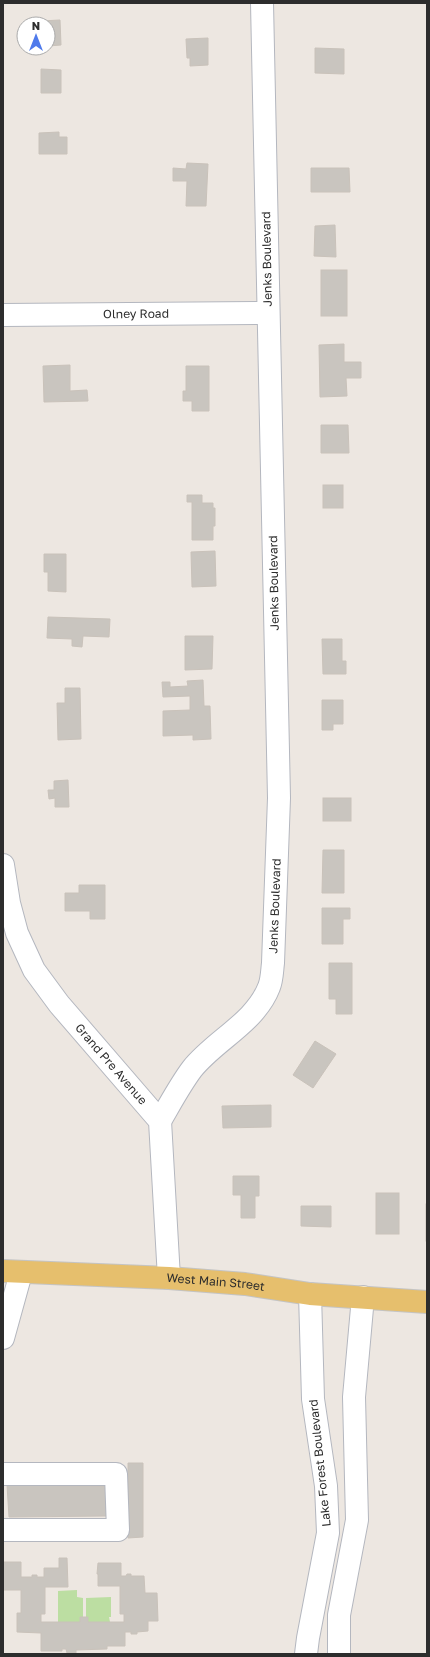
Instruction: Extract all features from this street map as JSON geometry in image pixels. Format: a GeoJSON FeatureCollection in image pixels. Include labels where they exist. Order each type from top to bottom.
{"type":"FeatureCollection","features":[{"type":"Feature","properties":{"kind":"main road","name":"West Main Street"},"geometry":{"type":"LineString","coordinates":[[12,1272],[169,1278],[245,1284],[310,1294],[427,1302]]}},
{"type":"Feature","properties":{"kind":"street","name":"Jenks Boulevard"},"geometry":{"type":"LineString","coordinates":[[160,1121],[192,1069],[210,1050],[249,1016],[265,996],[270,986],[279,798],[262,3]]}},
{"type":"Feature","properties":{"kind":"street","name":"Olney Road"},"geometry":{"type":"LineString","coordinates":[[3,316],[268,313]]}},
{"type":"Feature","properties":{"kind":"street","name":"Grand Pre Avenue"},"geometry":{"type":"LineString","coordinates":[[3,865],[9,903],[17,933],[34,970],[59,1004],[160,1121]]}},
{"type":"Feature","properties":{"kind":"street"},"geometry":{"type":"LineString","coordinates":[[160,1121],[169,1278]]}},
{"type":"Feature","properties":{"kind":"street"},"geometry":{"type":"LineString","coordinates":[[3,1338],[12,1272]]}},
{"type":"Feature","properties":{"kind":"street","name":"Lake Forest Boulevard"},"geometry":{"type":"LineString","coordinates":[[306,1654],[328,1533],[326,1486],[313,1399],[310,1294]]}},
{"type":"Feature","properties":{"kind":"street"},"geometry":{"type":"LineString","coordinates":[[340,1654],[339,1615],[357,1520],[354,1397],[363,1297]]}},
{"type":"Feature","properties":{"kind":"street"},"geometry":{"type":"LineString","coordinates":[[3,1474],[116,1474],[118,1530],[3,1530]]}},
{"type":"Feature","properties":{"kind":"green space"},"geometry":{"type":"Polygon","coordinates":[[[77,1590],[77,1597],[83,1598],[83,1617],[80,1622],[58,1622],[58,1591],[77,1590]]]}},
{"type":"Feature","properties":{"kind":"green space"},"geometry":{"type":"Polygon","coordinates":[[[111,1597],[110,1622],[88,1622],[88,1617],[86,1617],[86,1598],[111,1597]]]}},
{"type":"Feature","properties":{"kind":"building"},"geometry":{"type":"Polygon","coordinates":[[[56,20],[60,20],[61,45],[56,45],[56,20]]]}},
{"type":"Feature","properties":{"kind":"building"},"geometry":{"type":"Polygon","coordinates":[[[208,38],[208,65],[190,66],[190,58],[187,58],[186,39],[208,38]]]}},
{"type":"Feature","properties":{"kind":"building"},"geometry":{"type":"Polygon","coordinates":[[[315,48],[344,49],[344,74],[315,73],[315,48]]]}},
{"type":"Feature","properties":{"kind":"building"},"geometry":{"type":"Polygon","coordinates":[[[41,69],[61,70],[61,93],[41,93],[41,69]]]}},
{"type":"Feature","properties":{"kind":"building"},"geometry":{"type":"Polygon","coordinates":[[[59,132],[59,137],[67,137],[67,154],[39,154],[39,133],[59,132]]]}},
{"type":"Feature","properties":{"kind":"building"},"geometry":{"type":"Polygon","coordinates":[[[187,163],[208,164],[206,206],[186,206],[187,181],[173,181],[173,168],[186,169],[187,163]]]}},
{"type":"Feature","properties":{"kind":"building"},"geometry":{"type":"Polygon","coordinates":[[[311,168],[349,168],[350,192],[311,192],[311,168]]]}},
{"type":"Feature","properties":{"kind":"building"},"geometry":{"type":"Polygon","coordinates":[[[335,225],[336,257],[314,256],[315,226],[335,225]]]}},
{"type":"Feature","properties":{"kind":"building"},"geometry":{"type":"Polygon","coordinates":[[[321,270],[347,270],[347,316],[321,316],[321,270]]]}},
{"type":"Feature","properties":{"kind":"building"},"geometry":{"type":"Polygon","coordinates":[[[344,344],[344,362],[361,362],[361,378],[346,378],[347,396],[320,397],[319,345],[344,344]]]}},
{"type":"Feature","properties":{"kind":"building"},"geometry":{"type":"Polygon","coordinates":[[[70,365],[70,391],[87,390],[88,401],[44,402],[43,366],[70,365]]]}},
{"type":"Feature","properties":{"kind":"building"},"geometry":{"type":"Polygon","coordinates":[[[186,366],[209,366],[209,411],[192,411],[192,401],[183,401],[183,391],[186,391],[186,366]]]}},
{"type":"Feature","properties":{"kind":"building"},"geometry":{"type":"Polygon","coordinates":[[[321,425],[348,425],[349,453],[321,453],[321,425]]]}},
{"type":"Feature","properties":{"kind":"building"},"geometry":{"type":"Polygon","coordinates":[[[323,485],[343,485],[343,508],[323,508],[323,485]]]}},
{"type":"Feature","properties":{"kind":"building"},"geometry":{"type":"Polygon","coordinates":[[[187,495],[202,495],[202,503],[213,503],[213,508],[215,508],[215,526],[213,526],[213,540],[192,540],[192,502],[187,502],[187,495]]]}},
{"type":"Feature","properties":{"kind":"building"},"geometry":{"type":"Polygon","coordinates":[[[215,551],[216,586],[192,587],[191,552],[215,551]]]}},
{"type":"Feature","properties":{"kind":"building"},"geometry":{"type":"Polygon","coordinates":[[[44,554],[66,554],[66,592],[48,591],[48,572],[44,572],[44,554]]]}},
{"type":"Feature","properties":{"kind":"building"},"geometry":{"type":"Polygon","coordinates":[[[48,617],[110,619],[109,637],[83,636],[82,647],[72,646],[72,639],[47,638],[48,617]]]}},
{"type":"Feature","properties":{"kind":"building"},"geometry":{"type":"Polygon","coordinates":[[[185,636],[213,636],[212,669],[185,670],[185,636]]]}},
{"type":"Feature","properties":{"kind":"building"},"geometry":{"type":"Polygon","coordinates":[[[322,639],[342,639],[342,661],[346,661],[346,674],[323,674],[322,639]]]}},
{"type":"Feature","properties":{"kind":"building"},"geometry":{"type":"Polygon","coordinates":[[[203,680],[204,706],[210,706],[211,739],[193,740],[193,735],[163,736],[163,711],[190,710],[190,696],[163,697],[162,682],[170,682],[170,687],[188,686],[187,681],[203,680]]]}},
{"type":"Feature","properties":{"kind":"building"},"geometry":{"type":"Polygon","coordinates":[[[65,688],[80,688],[81,739],[58,740],[57,703],[65,703],[65,688]]]}},
{"type":"Feature","properties":{"kind":"building"},"geometry":{"type":"Polygon","coordinates":[[[322,700],[343,700],[343,724],[333,724],[333,730],[322,730],[322,700]]]}},
{"type":"Feature","properties":{"kind":"building"},"geometry":{"type":"Polygon","coordinates":[[[68,780],[69,807],[55,807],[55,798],[49,799],[48,790],[54,790],[54,781],[68,780]]]}},
{"type":"Feature","properties":{"kind":"building"},"geometry":{"type":"Polygon","coordinates":[[[323,798],[351,798],[351,821],[323,821],[323,798]]]}},
{"type":"Feature","properties":{"kind":"building"},"geometry":{"type":"Polygon","coordinates":[[[323,850],[344,850],[344,893],[322,893],[323,850]]]}},
{"type":"Feature","properties":{"kind":"building"},"geometry":{"type":"Polygon","coordinates":[[[79,885],[105,885],[105,919],[90,919],[90,911],[65,911],[65,893],[79,893],[79,885]]]}},
{"type":"Feature","properties":{"kind":"building"},"geometry":{"type":"Polygon","coordinates":[[[322,908],[350,908],[350,919],[343,919],[343,944],[322,944],[322,908]]]}},
{"type":"Feature","properties":{"kind":"building"},"geometry":{"type":"Polygon","coordinates":[[[329,963],[352,963],[352,1014],[336,1014],[336,999],[329,999],[329,963]]]}},
{"type":"Feature","properties":{"kind":"building"},"geometry":{"type":"Polygon","coordinates":[[[315,1041],[336,1054],[313,1088],[293,1075],[315,1041]]]}},
{"type":"Feature","properties":{"kind":"building"},"geometry":{"type":"Polygon","coordinates":[[[271,1105],[271,1127],[223,1128],[222,1106],[271,1105]]]}},
{"type":"Feature","properties":{"kind":"building"},"geometry":{"type":"Polygon","coordinates":[[[233,1176],[259,1176],[259,1196],[255,1196],[255,1218],[241,1218],[241,1195],[233,1195],[233,1176]]]}},
{"type":"Feature","properties":{"kind":"building"},"geometry":{"type":"Polygon","coordinates":[[[376,1193],[399,1193],[399,1234],[376,1234],[376,1193]]]}},
{"type":"Feature","properties":{"kind":"building"},"geometry":{"type":"Polygon","coordinates":[[[427,1204],[427,1241],[426,1241],[427,1204]]]}},
{"type":"Feature","properties":{"kind":"building"},"geometry":{"type":"Polygon","coordinates":[[[301,1206],[331,1206],[331,1227],[301,1226],[301,1206]]]}},
{"type":"Feature","properties":{"kind":"building"},"geometry":{"type":"Polygon","coordinates":[[[128,1463],[143,1463],[143,1537],[128,1538],[128,1463]]]}},
{"type":"Feature","properties":{"kind":"building"},"geometry":{"type":"Polygon","coordinates":[[[7,1485],[107,1486],[108,1516],[9,1517],[7,1485]]]}},
{"type":"Feature","properties":{"kind":"building"},"geometry":{"type":"Polygon","coordinates":[[[59,1558],[67,1558],[68,1587],[45,1587],[45,1614],[41,1614],[41,1622],[80,1622],[80,1617],[88,1617],[88,1622],[124,1622],[124,1614],[120,1614],[120,1586],[98,1586],[98,1563],[121,1563],[121,1576],[131,1574],[131,1576],[144,1576],[145,1593],[157,1593],[158,1621],[148,1621],[148,1631],[137,1632],[137,1634],[125,1632],[125,1646],[107,1646],[107,1649],[76,1650],[76,1653],[67,1653],[66,1649],[62,1649],[62,1651],[41,1651],[41,1633],[17,1632],[17,1613],[21,1613],[21,1590],[3,1590],[3,1562],[21,1562],[21,1577],[32,1577],[32,1575],[37,1575],[37,1577],[44,1577],[44,1568],[59,1568],[59,1558]]]}}]}
